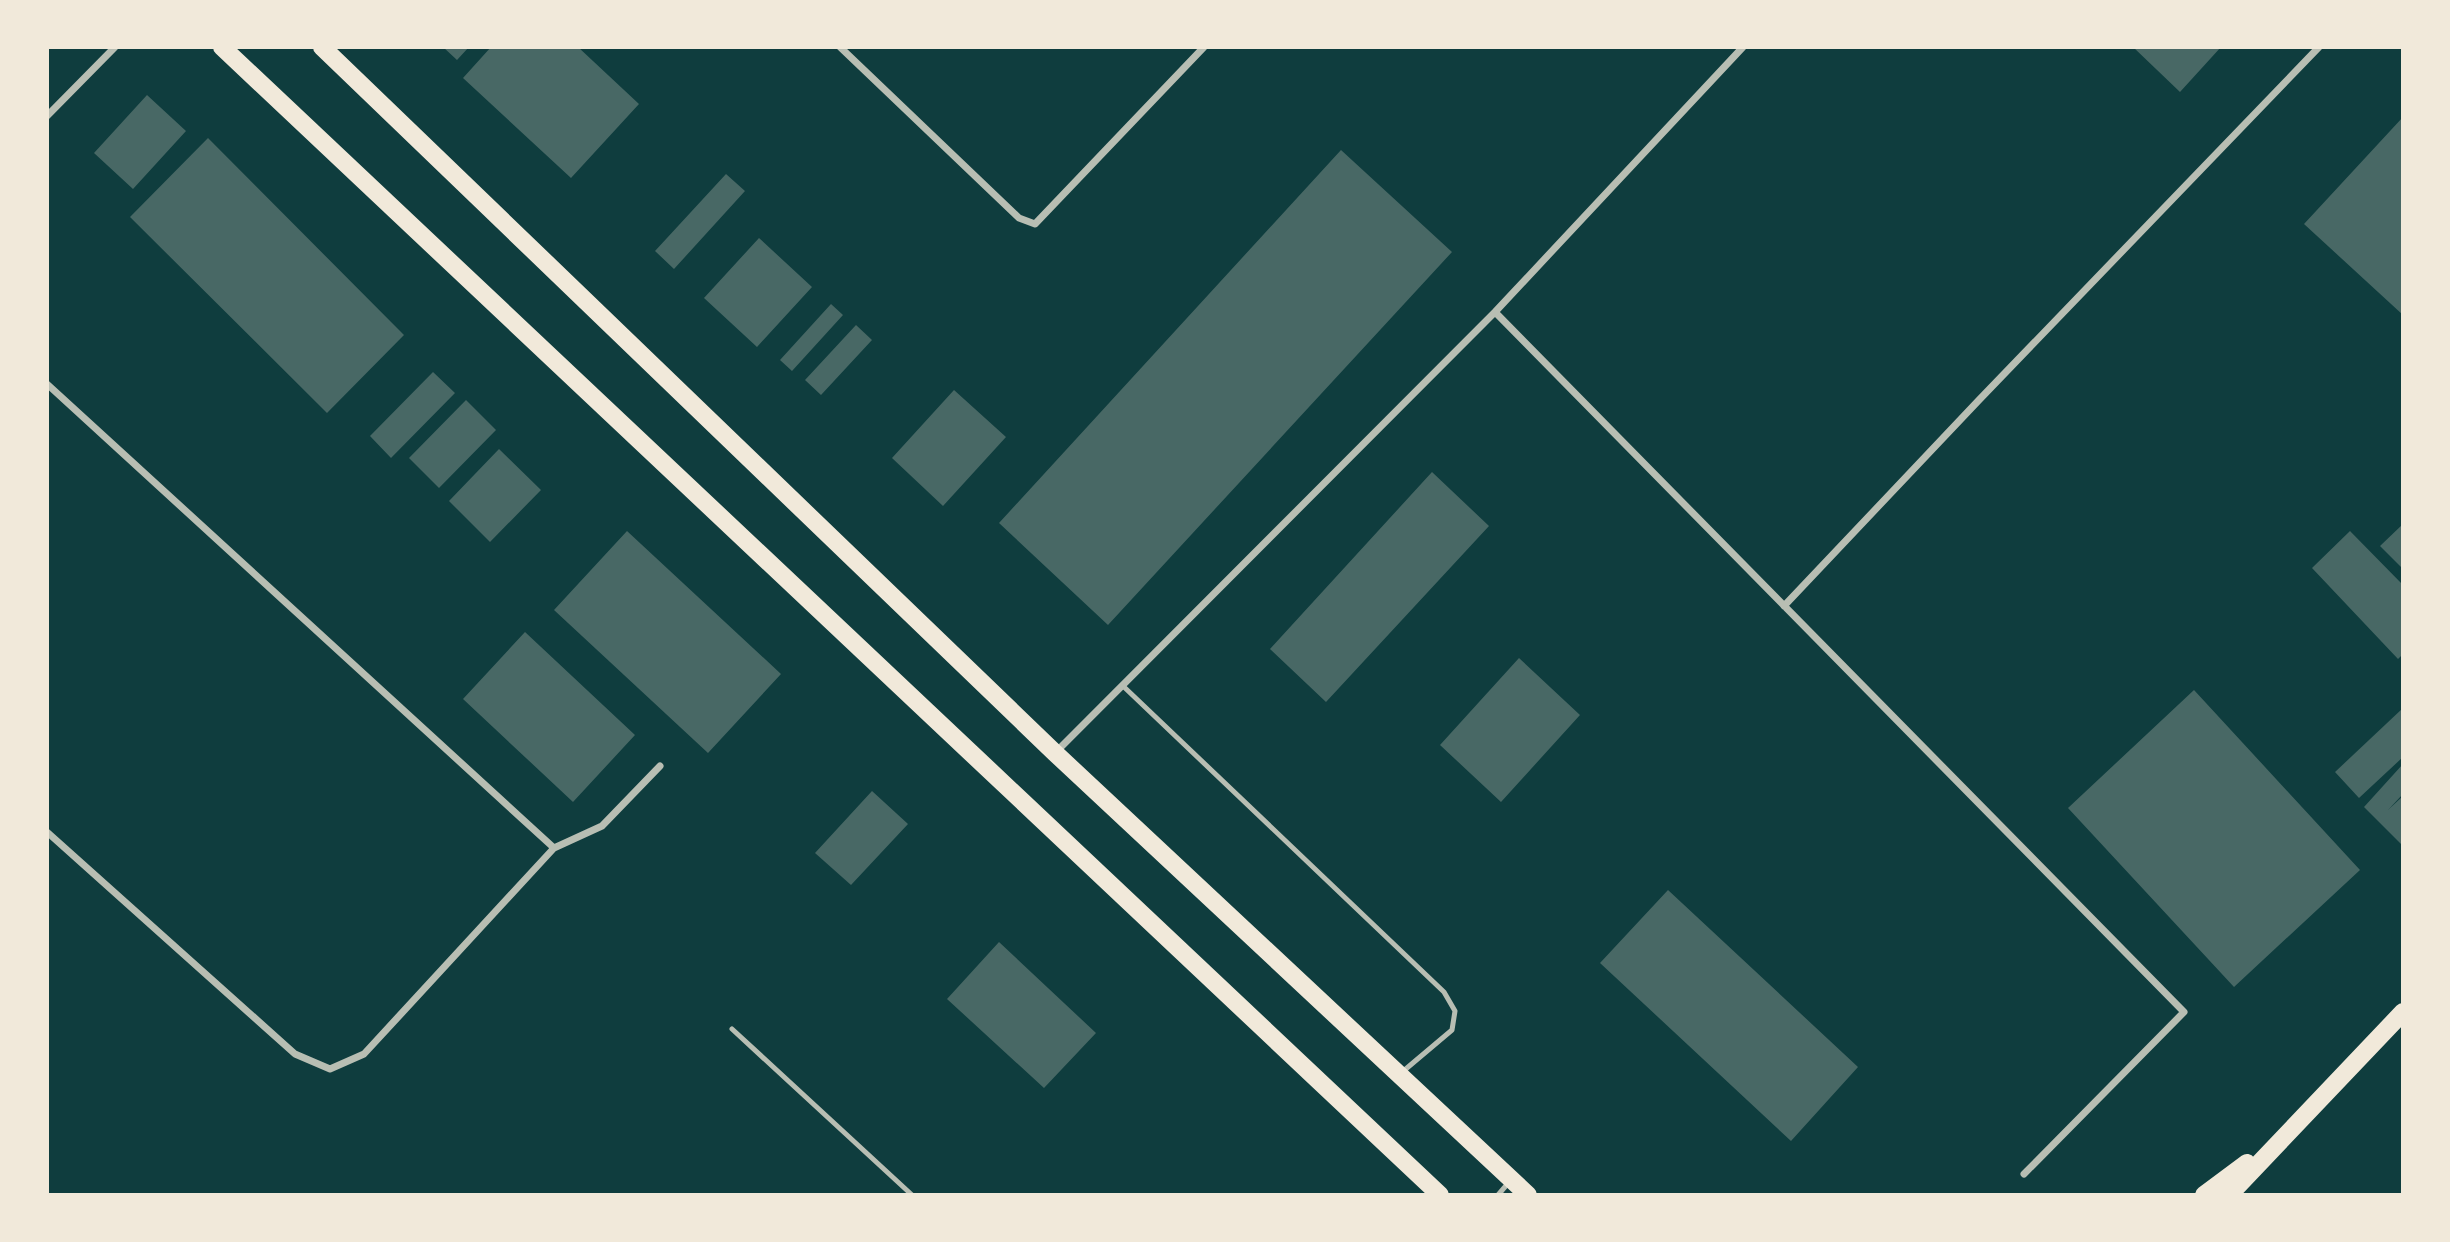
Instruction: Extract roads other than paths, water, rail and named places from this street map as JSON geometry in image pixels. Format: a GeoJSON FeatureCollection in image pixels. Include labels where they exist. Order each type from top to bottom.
{"type":"FeatureCollection","features":[{"type":"Feature","properties":{"kind":"main road"},"geometry":{"type":"LineString","coordinates":[[222,47],[1440,1195]]}},
{"type":"Feature","properties":{"kind":"main road"},"geometry":{"type":"LineString","coordinates":[[322,47],[1055,753],[1528,1195]]}},
{"type":"Feature","properties":{"kind":"main road"},"geometry":{"type":"LineString","coordinates":[[2228,1195],[2403,1012]]}},
{"type":"Feature","properties":{"kind":"main road"},"geometry":{"type":"LineString","coordinates":[[2204,1195],[2287,1134]]}},
{"type":"Feature","properties":{"kind":"main road"},"geometry":{"type":"LineString","coordinates":[[2246,1195],[2287,1134]]}},
{"type":"Feature","properties":{"kind":"street"},"geometry":{"type":"LineString","coordinates":[[47,116],[115,47]]}},
{"type":"Feature","properties":{"kind":"street"},"geometry":{"type":"LineString","coordinates":[[840,47],[1019,218],[1035,225],[1204,47]]}},
{"type":"Feature","properties":{"kind":"street"},"geometry":{"type":"LineString","coordinates":[[1055,753],[1495,312],[1743,47]]}},
{"type":"Feature","properties":{"kind":"street"},"geometry":{"type":"LineString","coordinates":[[1784,606],[2319,47]]}},
{"type":"Feature","properties":{"kind":"street"},"geometry":{"type":"LineString","coordinates":[[1495,312],[2184,1013],[2024,1174]]}},
{"type":"Feature","properties":{"kind":"street"},"geometry":{"type":"LineString","coordinates":[[47,384],[554,848]]}},
{"type":"Feature","properties":{"kind":"street"},"geometry":{"type":"LineString","coordinates":[[47,832],[295,1054],[330,1069],[364,1054],[554,848],[602,827],[660,766]]}},
{"type":"Feature","properties":{"kind":"lane"},"geometry":{"type":"LineString","coordinates":[[1123,686],[1444,992],[1455,1010],[1452,1030],[1399,1075]]}},
{"type":"Feature","properties":{"kind":"lane"},"geometry":{"type":"LineString","coordinates":[[732,1029],[912,1195]]}},
{"type":"Feature","properties":{"kind":"lane"},"geometry":{"type":"LineString","coordinates":[[1498,1195],[1511,1180]]}}]}
